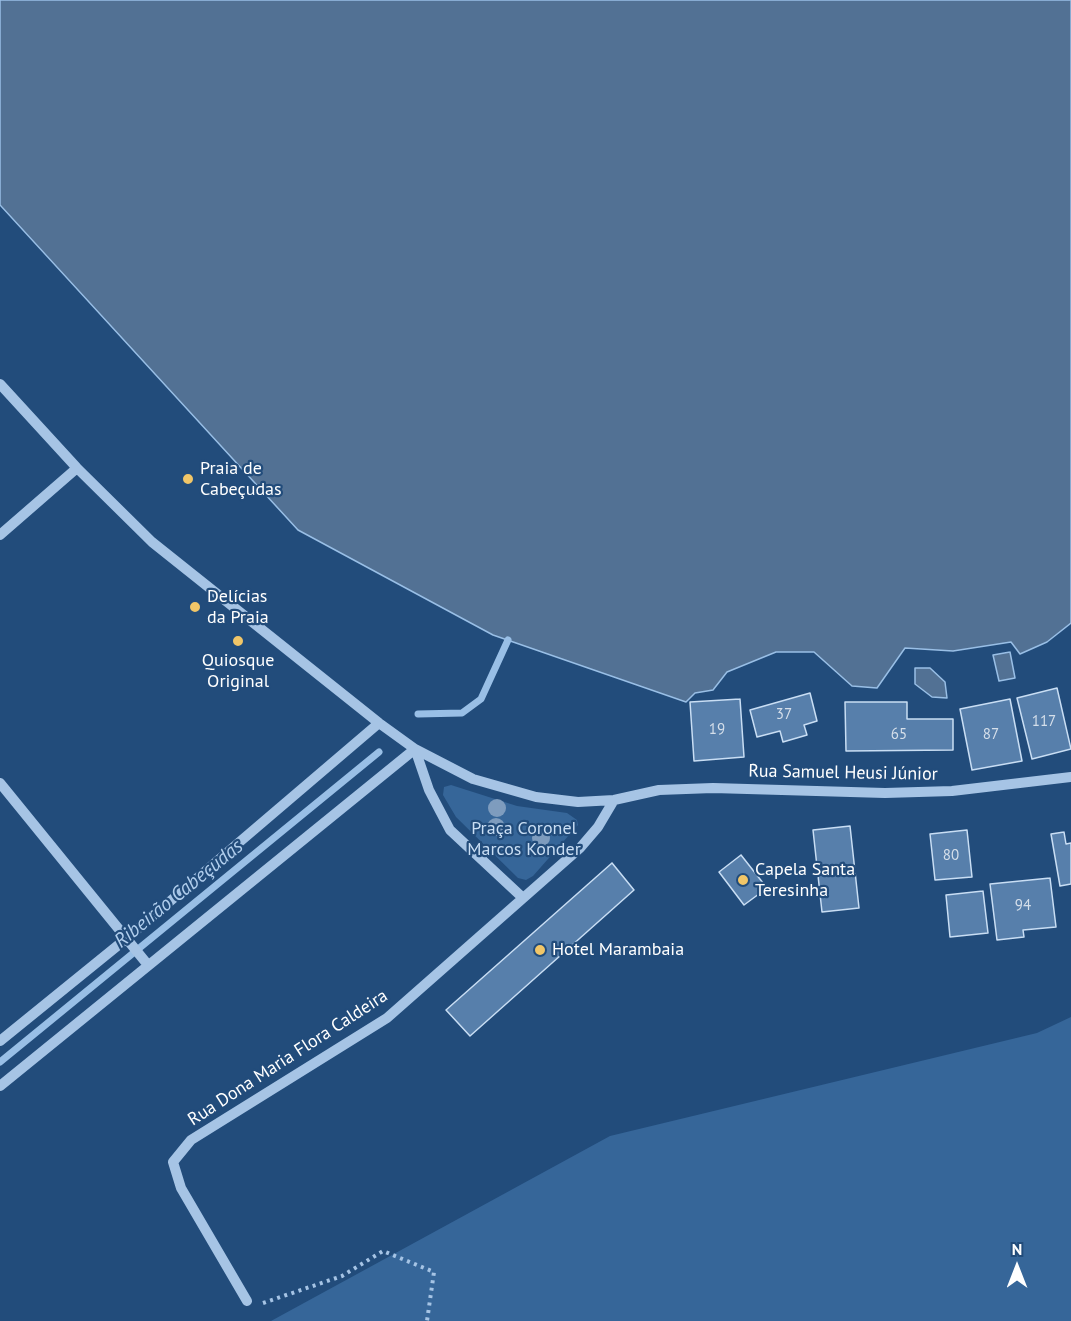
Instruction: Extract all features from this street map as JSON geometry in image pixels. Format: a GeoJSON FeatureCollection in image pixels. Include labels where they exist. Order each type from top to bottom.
{"type":"FeatureCollection","features":[{"type":"Feature","properties":{"kind":"street","name":"Rua Samuel Heusi Júnior"},"geometry":{"type":"LineString","coordinates":[[0,384],[77,468],[152,542],[379,723],[415,749],[473,779],[536,797],[578,802],[614,800],[659,790],[713,788],[885,793],[952,791],[1071,777]]}},
{"type":"Feature","properties":{"kind":"street"},"geometry":{"type":"LineString","coordinates":[[0,535],[77,468]]}},
{"type":"Feature","properties":{"kind":"street"},"geometry":{"type":"LineString","coordinates":[[0,1041],[130,941],[379,723]]}},
{"type":"Feature","properties":{"kind":"street"},"geometry":{"type":"LineString","coordinates":[[0,1086],[144,961],[383,778],[415,749],[429,790],[450,830],[523,898]]}},
{"type":"Feature","properties":{"kind":"street"},"geometry":{"type":"LineString","coordinates":[[0,783],[144,961]]}},
{"type":"Feature","properties":{"kind":"street","name":"Rua Dona Maria Flora Caldeira"},"geometry":{"type":"LineString","coordinates":[[247,1301],[181,1188],[173,1162],[191,1140],[387,1018],[580,848],[598,827],[614,800]]}},
{"type":"Feature","properties":{"kind":"path"},"geometry":{"type":"LineString","coordinates":[[247,1301],[268,1304],[342,1276],[383,1251],[434,1272],[427,1321]]}},
{"type":"Feature","properties":{"kind":"green space","name":"Praça Coronel Marcos Konder"},"geometry":{"type":"Polygon","coordinates":[[[451,785],[517,806],[567,813],[577,820],[578,825],[533,876],[526,880],[518,878],[456,817],[443,795],[444,787],[451,785]]]}},
{"type":"Feature","properties":{"kind":"green space"},"geometry":{"type":"Polygon","coordinates":[[[1071,1017],[1071,1321],[271,1321],[610,1136],[1037,1033],[1071,1017]]]}},
{"type":"Feature","properties":{"kind":"shaded area"},"geometry":{"type":"Polygon","coordinates":[[[0,0],[1071,0],[1071,623],[1047,642],[1020,654],[1011,642],[953,651],[905,648],[877,688],[852,686],[814,652],[776,652],[727,672],[713,690],[695,693],[686,702],[493,635],[298,530],[0,205],[0,0]]]}},
{"type":"Feature","properties":{"kind":"shaded area"},"geometry":{"type":"Polygon","coordinates":[[[1010,652],[1015,678],[999,681],[993,655],[1010,652]]]}},
{"type":"Feature","properties":{"kind":"shaded area"},"geometry":{"type":"Polygon","coordinates":[[[915,668],[930,668],[945,682],[947,698],[932,697],[915,684],[915,668]]]}},
{"type":"Feature","properties":{"kind":"building"},"geometry":{"type":"Polygon","coordinates":[[[1057,688],[1071,749],[1032,759],[1017,698],[1057,688]]]}},
{"type":"Feature","properties":{"kind":"building"},"geometry":{"type":"Polygon","coordinates":[[[810,693],[817,721],[804,725],[807,735],[783,742],[780,731],[757,737],[750,710],[810,693]]]}},
{"type":"Feature","properties":{"kind":"building"},"geometry":{"type":"Polygon","coordinates":[[[740,699],[744,757],[694,761],[690,702],[740,699]]]}},
{"type":"Feature","properties":{"kind":"building"},"geometry":{"type":"Polygon","coordinates":[[[1010,699],[1022,761],[972,770],[960,709],[1010,699]]]}},
{"type":"Feature","properties":{"kind":"building"},"geometry":{"type":"Polygon","coordinates":[[[845,702],[907,702],[907,719],[953,719],[953,750],[846,751],[845,702]]]}},
{"type":"Feature","properties":{"kind":"building"},"geometry":{"type":"Polygon","coordinates":[[[850,826],[859,908],[822,912],[813,830],[850,826]]]}},
{"type":"Feature","properties":{"kind":"building"},"geometry":{"type":"Polygon","coordinates":[[[967,830],[972,877],[935,880],[930,834],[967,830]]]}},
{"type":"Feature","properties":{"kind":"building"},"geometry":{"type":"Polygon","coordinates":[[[1064,832],[1066,844],[1071,843],[1071,884],[1060,886],[1051,834],[1064,832]]]}},
{"type":"Feature","properties":{"kind":"building","name":"Capela Santa Teresinha"},"geometry":{"type":"Polygon","coordinates":[[[741,855],[767,888],[744,905],[719,872],[741,855]]]}},
{"type":"Feature","properties":{"kind":"building","name":"Hotel Marambaia"},"geometry":{"type":"Polygon","coordinates":[[[612,863],[634,890],[470,1036],[446,1010],[612,863]]]}},
{"type":"Feature","properties":{"kind":"building"},"geometry":{"type":"Polygon","coordinates":[[[1050,878],[1056,927],[1023,930],[1024,937],[997,940],[990,884],[1050,878]]]}},
{"type":"Feature","properties":{"kind":"building"},"geometry":{"type":"Polygon","coordinates":[[[983,891],[988,933],[950,937],[946,895],[983,891]]]}},
{"type":"Feature","properties":{"kind":"waterway","name":"Ribeirão Cabeçudas"},"geometry":{"type":"LineString","coordinates":[[418,714],[462,713],[481,699],[508,640]]}},
{"type":"Feature","properties":{"kind":"waterway","name":"Ribeirão Cabeçudas"},"geometry":{"type":"LineString","coordinates":[[0,1062],[379,752]]}},
{"type":"Feature","properties":{"kind":"place","name":"Praia de Cabeçudas"},"geometry":{"type":"Point","coordinates":[188,479]}},
{"type":"Feature","properties":{"kind":"place","name":"Delícias da Praia"},"geometry":{"type":"Point","coordinates":[195,607]}},
{"type":"Feature","properties":{"kind":"place","name":"Quiosque Original"},"geometry":{"type":"Point","coordinates":[238,641]}},
{"type":"Feature","properties":{"kind":"place","name":"Capela Santa Teresinha"},"geometry":{"type":"Point","coordinates":[743,880]}},
{"type":"Feature","properties":{"kind":"place","name":"Hotel Marambaia"},"geometry":{"type":"Point","coordinates":[540,950]}}]}
